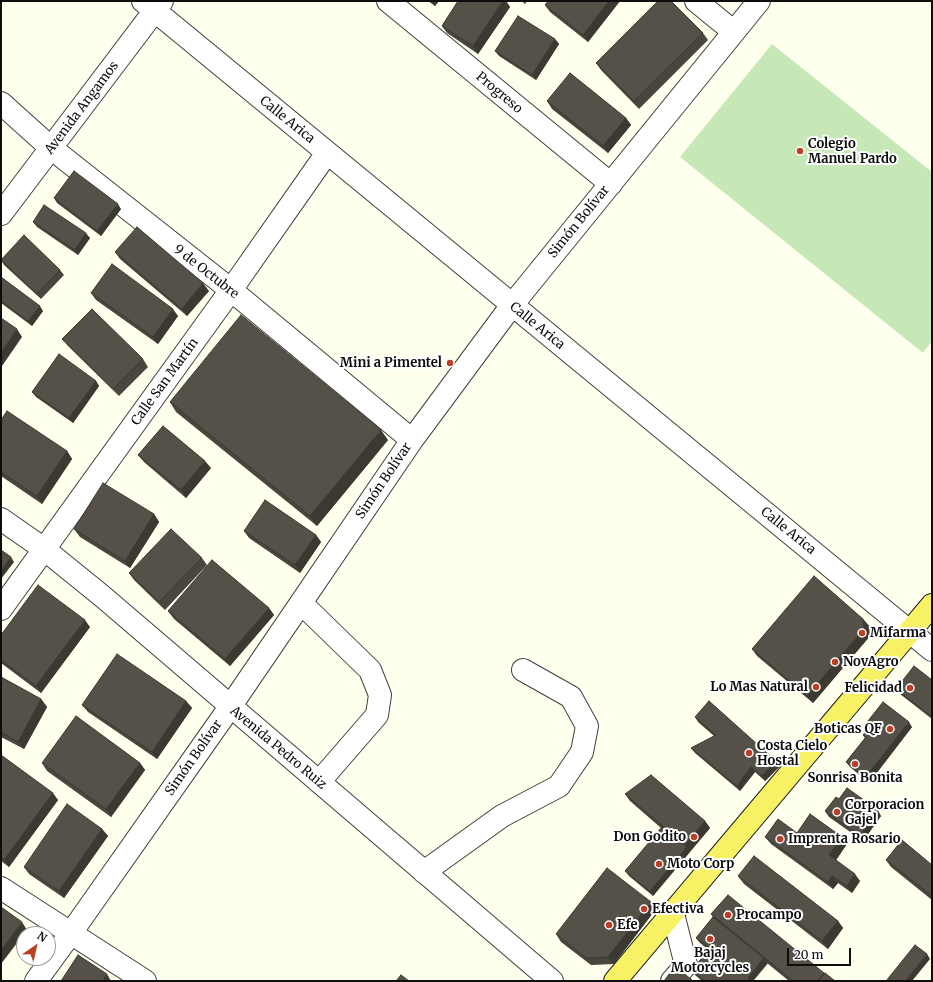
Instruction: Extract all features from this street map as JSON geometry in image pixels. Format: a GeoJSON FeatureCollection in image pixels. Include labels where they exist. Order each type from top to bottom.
{"type":"FeatureCollection","features":[{"type":"Feature","properties":{"kind":"main road"},"geometry":{"type":"LineString","coordinates":[[616,981],[932,605]]}},
{"type":"Feature","properties":{"kind":"street","name":"Progreso"},"geometry":{"type":"LineString","coordinates":[[388,1],[611,184]]}},
{"type":"Feature","properties":{"kind":"street"},"geometry":{"type":"LineString","coordinates":[[696,1],[734,32]]}},
{"type":"Feature","properties":{"kind":"street","name":"Simón Bolívar"},"geometry":{"type":"LineString","coordinates":[[36,981],[230,707],[412,440],[512,305],[759,1]]}},
{"type":"Feature","properties":{"kind":"street","name":"Avenida Angamos"},"geometry":{"type":"LineString","coordinates":[[1,214],[51,148],[153,4]]}},
{"type":"Feature","properties":{"kind":"street","name":"Calle Arica"},"geometry":{"type":"LineString","coordinates":[[153,4],[327,153],[911,631],[932,650]]}},
{"type":"Feature","properties":{"kind":"street","name":"9 de Octubre"},"geometry":{"type":"LineString","coordinates":[[1,103],[51,148],[231,290],[412,440]]}},
{"type":"Feature","properties":{"kind":"street","name":"Calle San Martín"},"geometry":{"type":"LineString","coordinates":[[1,609],[231,290],[327,153]]}},
{"type":"Feature","properties":{"kind":"street","name":"Avenida Pedro Ruiz"},"geometry":{"type":"LineString","coordinates":[[1,520],[44,549],[102,596],[552,981]]}},
{"type":"Feature","properties":{"kind":"street"},"geometry":{"type":"LineString","coordinates":[[301,603],[370,670],[380,695],[377,715],[319,782]]}},
{"type":"Feature","properties":{"kind":"street"},"geometry":{"type":"LineString","coordinates":[[424,872],[502,816],[559,786],[582,752],[587,726],[571,697],[523,670]]}},
{"type":"Feature","properties":{"kind":"street"},"geometry":{"type":"LineString","coordinates":[[1,888],[145,981]]}},
{"type":"Feature","properties":{"kind":"street"},"geometry":{"type":"LineString","coordinates":[[672,981],[686,965],[673,914]]}},
{"type":"Feature","properties":{"kind":"green space"},"geometry":{"type":"Polygon","coordinates":[[[772,44],[932,172],[932,341],[923,353],[680,157],[772,44]]]}},
{"type":"Feature","properties":{"kind":"building"},"geometry":{"type":"Polygon","coordinates":[[[458,1],[503,1],[473,46],[442,26],[458,1]]]}},
{"type":"Feature","properties":{"kind":"building"},"geometry":{"type":"Polygon","coordinates":[[[548,1],[609,1],[583,35],[545,5],[548,1]]]}},
{"type":"Feature","properties":{"kind":"building"},"geometry":{"type":"Polygon","coordinates":[[[658,1],[671,1],[703,33],[634,101],[596,63],[658,1]]]}},
{"type":"Feature","properties":{"kind":"building"},"geometry":{"type":"Polygon","coordinates":[[[518,16],[555,39],[532,75],[495,51],[518,16]]]}},
{"type":"Feature","properties":{"kind":"building"},"geometry":{"type":"Polygon","coordinates":[[[570,73],[626,118],[603,146],[547,101],[570,73]]]}},
{"type":"Feature","properties":{"kind":"building"},"geometry":{"type":"Polygon","coordinates":[[[74,171],[118,204],[97,231],[54,198],[74,171]]]}},
{"type":"Feature","properties":{"kind":"building"},"geometry":{"type":"Polygon","coordinates":[[[44,205],[86,233],[75,250],[33,222],[44,205]]]}},
{"type":"Feature","properties":{"kind":"building"},"geometry":{"type":"Polygon","coordinates":[[[137,227],[203,283],[182,309],[115,252],[137,227]]]}},
{"type":"Feature","properties":{"kind":"building"},"geometry":{"type":"Polygon","coordinates":[[[24,235],[60,270],[37,294],[1,260],[24,235]]]}},
{"type":"Feature","properties":{"kind":"building"},"geometry":{"type":"Polygon","coordinates":[[[112,264],[173,309],[153,337],[91,293],[112,264]]]}},
{"type":"Feature","properties":{"kind":"building"},"geometry":{"type":"Polygon","coordinates":[[[1,277],[40,306],[28,321],[1,301],[1,277]]]}},
{"type":"Feature","properties":{"kind":"building"},"geometry":{"type":"Polygon","coordinates":[[[92,309],[143,359],[113,389],[62,339],[92,309]]]}},
{"type":"Feature","properties":{"kind":"building"},"geometry":{"type":"Polygon","coordinates":[[[241,315],[381,430],[310,516],[170,402],[241,315]]]}},
{"type":"Feature","properties":{"kind":"building"},"geometry":{"type":"Polygon","coordinates":[[[1,318],[17,329],[1,352],[1,318]]]}},
{"type":"Feature","properties":{"kind":"building"},"geometry":{"type":"Polygon","coordinates":[[[59,354],[96,381],[69,418],[32,392],[59,354]]]}},
{"type":"Feature","properties":{"kind":"building"},"geometry":{"type":"Polygon","coordinates":[[[7,411],[67,451],[37,496],[1,472],[1,420],[7,411]]]}},
{"type":"Feature","properties":{"kind":"building"},"geometry":{"type":"Polygon","coordinates":[[[163,426],[205,461],[181,490],[138,455],[163,426]]]}},
{"type":"Feature","properties":{"kind":"building"},"geometry":{"type":"Polygon","coordinates":[[[103,483],[154,514],[125,561],[74,529],[103,483]]]}},
{"type":"Feature","properties":{"kind":"building"},"geometry":{"type":"Polygon","coordinates":[[[265,500],[316,535],[295,565],[244,531],[265,500]]]}},
{"type":"Feature","properties":{"kind":"building"},"geometry":{"type":"Polygon","coordinates":[[[171,529],[202,558],[159,602],[129,573],[171,529]]]}},
{"type":"Feature","properties":{"kind":"building"},"geometry":{"type":"Polygon","coordinates":[[[1,550],[11,557],[1,570],[1,550]]]}},
{"type":"Feature","properties":{"kind":"building"},"geometry":{"type":"Polygon","coordinates":[[[212,560],[269,608],[225,659],[168,611],[212,560]]]}},
{"type":"Feature","properties":{"kind":"building"},"geometry":{"type":"Polygon","coordinates":[[[814,576],[863,619],[864,629],[807,696],[752,649],[814,576]]]}},
{"type":"Feature","properties":{"kind":"building"},"geometry":{"type":"Polygon","coordinates":[[[38,585],[85,620],[36,686],[1,660],[1,635],[38,585]]]}},
{"type":"Feature","properties":{"kind":"building"},"geometry":{"type":"Polygon","coordinates":[[[117,654],[186,701],[152,752],[82,705],[117,654]]]}},
{"type":"Feature","properties":{"kind":"building"},"geometry":{"type":"Polygon","coordinates":[[[914,666],[932,680],[932,717],[896,689],[914,666]]]}},
{"type":"Feature","properties":{"kind":"building"},"geometry":{"type":"Polygon","coordinates":[[[1,677],[41,699],[18,742],[1,732],[1,677]]]}},
{"type":"Feature","properties":{"kind":"building"},"geometry":{"type":"Polygon","coordinates":[[[709,701],[776,761],[762,776],[751,767],[737,786],[691,748],[716,735],[695,717],[709,701]]]}},
{"type":"Feature","properties":{"kind":"building"},"geometry":{"type":"Polygon","coordinates":[[[883,702],[909,722],[865,778],[846,762],[866,737],[863,735],[868,729],[864,726],[883,702]]]}},
{"type":"Feature","properties":{"kind":"building"},"geometry":{"type":"Polygon","coordinates":[[[76,716],[140,763],[106,809],[42,763],[76,716]]]}},
{"type":"Feature","properties":{"kind":"building"},"geometry":{"type":"Polygon","coordinates":[[[1,755],[53,793],[4,860],[1,857],[1,755]]]}},
{"type":"Feature","properties":{"kind":"building"},"geometry":{"type":"Polygon","coordinates":[[[651,775],[705,821],[685,845],[625,794],[651,775]]]}},
{"type":"Feature","properties":{"kind":"building"},"geometry":{"type":"Polygon","coordinates":[[[847,788],[878,810],[860,836],[825,811],[836,797],[839,799],[847,788]]]}},
{"type":"Feature","properties":{"kind":"building"},"geometry":{"type":"Polygon","coordinates":[[[67,804],[102,829],[59,891],[24,867],[67,804]]]}},
{"type":"Feature","properties":{"kind":"building"},"geometry":{"type":"Polygon","coordinates":[[[810,814],[842,837],[829,855],[855,874],[847,886],[832,876],[828,882],[765,837],[778,819],[797,833],[810,814]]]}},
{"type":"Feature","properties":{"kind":"building","name":"Moto Corp"},"geometry":{"type":"Polygon","coordinates":[[[662,827],[687,847],[650,891],[625,871],[662,827]]]}},
{"type":"Feature","properties":{"kind":"building"},"geometry":{"type":"Polygon","coordinates":[[[902,840],[932,865],[932,896],[886,860],[902,840]]]}},
{"type":"Feature","properties":{"kind":"building"},"geometry":{"type":"Polygon","coordinates":[[[754,856],[838,921],[822,941],[738,876],[754,856]]]}},
{"type":"Feature","properties":{"kind":"building","name":"Efe"},"geometry":{"type":"Polygon","coordinates":[[[607,868],[651,902],[608,957],[586,958],[556,934],[607,868]]]}},
{"type":"Feature","properties":{"kind":"building"},"geometry":{"type":"Polygon","coordinates":[[[728,895],[824,973],[818,981],[793,981],[711,914],[728,895]]]}},
{"type":"Feature","properties":{"kind":"building"},"geometry":{"type":"Polygon","coordinates":[[[1,907],[22,922],[19,926],[16,926],[16,930],[1,950],[1,907]]]}},
{"type":"Feature","properties":{"kind":"building"},"geometry":{"type":"Polygon","coordinates":[[[713,917],[764,958],[748,978],[751,981],[705,981],[692,970],[710,948],[696,938],[713,917]]]}},
{"type":"Feature","properties":{"kind":"building"},"geometry":{"type":"Polygon","coordinates":[[[915,945],[927,954],[905,981],[886,981],[915,945]]]}},
{"type":"Feature","properties":{"kind":"building"},"geometry":{"type":"Polygon","coordinates":[[[78,955],[107,974],[102,981],[61,981],[78,955]]]}},
{"type":"Feature","properties":{"kind":"building"},"geometry":{"type":"Polygon","coordinates":[[[675,966],[692,980],[664,981],[675,966]]]}},
{"type":"Feature","properties":{"kind":"building"},"geometry":{"type":"Polygon","coordinates":[[[825,973],[835,981],[818,981],[825,973]]]}},
{"type":"Feature","properties":{"kind":"building"},"geometry":{"type":"Polygon","coordinates":[[[401,975],[409,981],[396,981],[401,975]]]}},
{"type":"Feature","properties":{"kind":"place","name":"Colegio Manuel Pardo"},"geometry":{"type":"Point","coordinates":[800,151]}},
{"type":"Feature","properties":{"kind":"place","name":"Mini a Pimentel"},"geometry":{"type":"Point","coordinates":[450,363]}},
{"type":"Feature","properties":{"kind":"place","name":"Mifarma"},"geometry":{"type":"Point","coordinates":[862,633]}},
{"type":"Feature","properties":{"kind":"place","name":"NovAgro"},"geometry":{"type":"Point","coordinates":[835,662]}},
{"type":"Feature","properties":{"kind":"place","name":"Lo Mas Natural"},"geometry":{"type":"Point","coordinates":[816,687]}},
{"type":"Feature","properties":{"kind":"place","name":"Felicidad"},"geometry":{"type":"Point","coordinates":[910,688]}},
{"type":"Feature","properties":{"kind":"place","name":"Boticas QF"},"geometry":{"type":"Point","coordinates":[890,729]}},
{"type":"Feature","properties":{"kind":"place","name":"Costa Cielo Hostal"},"geometry":{"type":"Point","coordinates":[749,753]}},
{"type":"Feature","properties":{"kind":"place","name":"Sonrisa Bonita"},"geometry":{"type":"Point","coordinates":[855,764]}},
{"type":"Feature","properties":{"kind":"place","name":"Corporacion Gajel"},"geometry":{"type":"Point","coordinates":[837,812]}},
{"type":"Feature","properties":{"kind":"place","name":"Don Godito"},"geometry":{"type":"Point","coordinates":[694,837]}},
{"type":"Feature","properties":{"kind":"place","name":"Imprenta Rosario"},"geometry":{"type":"Point","coordinates":[780,839]}},
{"type":"Feature","properties":{"kind":"place","name":"Moto Corp"},"geometry":{"type":"Point","coordinates":[659,864]}},
{"type":"Feature","properties":{"kind":"place","name":"Efectiva"},"geometry":{"type":"Point","coordinates":[644,909]}},
{"type":"Feature","properties":{"kind":"place","name":"Procampo"},"geometry":{"type":"Point","coordinates":[728,915]}},
{"type":"Feature","properties":{"kind":"place","name":"Efe"},"geometry":{"type":"Point","coordinates":[609,925]}},
{"type":"Feature","properties":{"kind":"place","name":"Bajaj Motorcycles"},"geometry":{"type":"Point","coordinates":[710,939]}}]}
